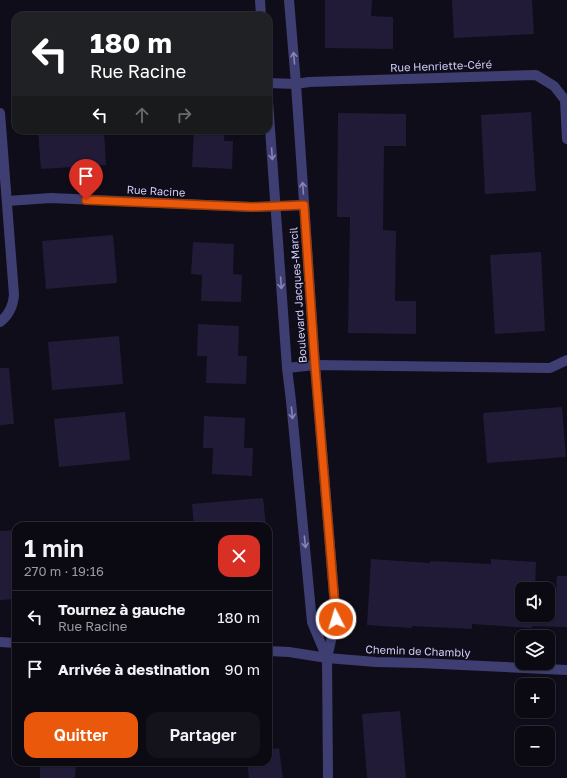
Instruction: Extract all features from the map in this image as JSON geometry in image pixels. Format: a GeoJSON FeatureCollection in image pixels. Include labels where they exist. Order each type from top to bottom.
{"type":"FeatureCollection","features":[{"type":"Feature","properties":{"kind":"street"},"geometry":{"type":"LineString","coordinates":[[260,0],[262,12]]}},
{"type":"Feature","properties":{"kind":"street","name":"Boulevard Jacques-Marcil"},"geometry":{"type":"LineString","coordinates":[[289,0],[315,366],[336,619],[327,658],[328,778]]}},
{"type":"Feature","properties":{"kind":"street","name":"Rue Henriette-Céré"},"geometry":{"type":"LineString","coordinates":[[272,83],[296,84],[317,82],[536,75],[554,86],[565,100],[567,140]]}},
{"type":"Feature","properties":{"kind":"street"},"geometry":{"type":"LineString","coordinates":[[0,113],[14,301],[8,314],[0,322]]}},
{"type":"Feature","properties":{"kind":"street","name":"Boulevard Jacques-Marcil"},"geometry":{"type":"LineString","coordinates":[[271,134],[287,368],[312,622],[327,658]]}},
{"type":"Feature","properties":{"kind":"street","name":"Rue Racine"},"geometry":{"type":"LineString","coordinates":[[7,201],[51,198],[252,207],[304,205]]}},
{"type":"Feature","properties":{"kind":"street"},"geometry":{"type":"LineString","coordinates":[[287,368],[315,366],[550,368],[567,360]]}},
{"type":"Feature","properties":{"kind":"street"},"geometry":{"type":"LineString","coordinates":[[0,642],[12,643]]}},
{"type":"Feature","properties":{"kind":"street","name":"Chemin de Chambly"},"geometry":{"type":"LineString","coordinates":[[272,651],[376,662],[567,670]]}},
{"type":"Feature","properties":{"kind":"building"},"geometry":{"type":"Polygon","coordinates":[[[325,0],[372,0],[371,16],[393,17],[393,49],[325,48],[325,0]]]}},
{"type":"Feature","properties":{"kind":"building"},"geometry":{"type":"Polygon","coordinates":[[[452,0],[532,0],[534,34],[454,38],[452,0]]]}},
{"type":"Feature","properties":{"kind":"building"},"geometry":{"type":"Polygon","coordinates":[[[531,112],[536,191],[485,194],[481,115],[531,112]]]}},
{"type":"Feature","properties":{"kind":"building"},"geometry":{"type":"Polygon","coordinates":[[[338,113],[406,114],[406,146],[384,146],[383,230],[396,231],[395,301],[416,301],[416,334],[348,333],[350,217],[337,217],[338,113]]]}},
{"type":"Feature","properties":{"kind":"building"},"geometry":{"type":"Polygon","coordinates":[[[38,134],[104,134],[106,165],[41,169],[38,134]]]}},
{"type":"Feature","properties":{"kind":"building"},"geometry":{"type":"Polygon","coordinates":[[[194,134],[225,134],[224,141],[233,141],[232,169],[192,167],[194,134]]]}},
{"type":"Feature","properties":{"kind":"building"},"geometry":{"type":"Polygon","coordinates":[[[113,235],[117,283],[46,289],[42,241],[113,235]]]}},
{"type":"Feature","properties":{"kind":"building"},"geometry":{"type":"Polygon","coordinates":[[[193,242],[234,244],[233,274],[242,275],[241,302],[201,301],[202,275],[191,274],[193,242]]]}},
{"type":"Feature","properties":{"kind":"building"},"geometry":{"type":"Polygon","coordinates":[[[541,252],[545,331],[495,334],[490,255],[541,252]]]}},
{"type":"Feature","properties":{"kind":"building"},"geometry":{"type":"Polygon","coordinates":[[[198,324],[239,326],[238,356],[247,356],[246,384],[206,383],[207,356],[197,356],[198,324]]]}},
{"type":"Feature","properties":{"kind":"building"},"geometry":{"type":"Polygon","coordinates":[[[119,336],[123,384],[52,390],[48,342],[119,336]]]}},
{"type":"Feature","properties":{"kind":"building"},"geometry":{"type":"Polygon","coordinates":[[[0,368],[9,368],[14,424],[0,425],[0,368]]]}},
{"type":"Feature","properties":{"kind":"building"},"geometry":{"type":"Polygon","coordinates":[[[562,407],[566,457],[487,463],[483,413],[562,407]]]}},
{"type":"Feature","properties":{"kind":"building"},"geometry":{"type":"Polygon","coordinates":[[[125,412],[130,460],[59,467],[54,419],[125,412]]]}},
{"type":"Feature","properties":{"kind":"building"},"geometry":{"type":"Polygon","coordinates":[[[204,416],[245,418],[244,448],[253,448],[252,476],[212,474],[213,448],[203,448],[204,416]]]}},
{"type":"Feature","properties":{"kind":"building"},"geometry":{"type":"Polygon","coordinates":[[[263,498],[266,522],[194,522],[192,504],[263,498]]]}},
{"type":"Feature","properties":{"kind":"building"},"geometry":{"type":"Polygon","coordinates":[[[12,530],[12,599],[0,600],[0,531],[12,530]]]}},
{"type":"Feature","properties":{"kind":"building"},"geometry":{"type":"Polygon","coordinates":[[[371,559],[430,563],[430,561],[491,564],[491,559],[536,562],[535,582],[515,582],[515,622],[555,622],[557,576],[567,576],[567,627],[532,626],[532,628],[472,624],[472,629],[412,626],[412,628],[367,625],[371,559]]]}},
{"type":"Feature","properties":{"kind":"building"},"geometry":{"type":"Polygon","coordinates":[[[400,711],[406,778],[367,778],[362,714],[400,711]]]}},
{"type":"Feature","properties":{"kind":"building"},"geometry":{"type":"Polygon","coordinates":[[[279,748],[283,778],[249,778],[248,766],[272,766],[272,749],[279,748]]]}},
{"type":"Feature","properties":{"kind":"building"},"geometry":{"type":"Polygon","coordinates":[[[40,766],[76,766],[75,778],[40,778],[40,766]]]}},
{"type":"Feature","properties":{"kind":"route"},"geometry":{"type":"LineString","coordinates":[[86,200],[252,207],[304,205],[315,366],[336,619]]}}]}
